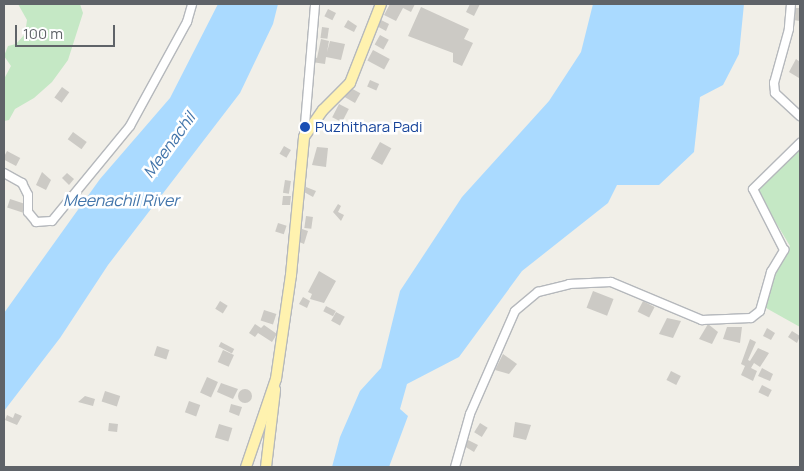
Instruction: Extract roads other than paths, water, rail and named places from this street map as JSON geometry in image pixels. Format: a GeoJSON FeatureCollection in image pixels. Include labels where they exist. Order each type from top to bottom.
{"type":"FeatureCollection","features":[{"type":"Feature","properties":{"kind":"main road"},"geometry":{"type":"LineString","coordinates":[[266,467],[291,275],[304,137],[323,110],[350,83],[381,4]]}},
{"type":"Feature","properties":{"kind":"main road"},"geometry":{"type":"LineString","coordinates":[[246,467],[276,379]]}},
{"type":"Feature","properties":{"kind":"street"},"geometry":{"type":"LineString","coordinates":[[4,173],[22,182],[28,195],[28,212],[36,222],[52,221],[130,126],[187,22],[192,4]]}},
{"type":"Feature","properties":{"kind":"street"},"geometry":{"type":"LineString","coordinates":[[304,137],[315,4]]}},
{"type":"Feature","properties":{"kind":"street"},"geometry":{"type":"LineString","coordinates":[[791,4],[788,29],[774,82],[775,93],[800,116]]}},
{"type":"Feature","properties":{"kind":"street"},"geometry":{"type":"LineString","coordinates":[[455,467],[470,414],[515,311],[538,292],[569,284],[611,282],[702,320],[751,318],[760,311],[771,272],[784,250],[754,189],[800,142]]}},
{"type":"Feature","properties":{"kind":"water","name":"Meenachil River"},"geometry":{"type":"Polygon","coordinates":[[[218,4],[278,4],[273,24],[240,93],[108,265],[60,338],[4,411],[4,313],[100,179],[170,98],[218,4]]]}},
{"type":"Feature","properties":{"kind":"water"},"geometry":{"type":"Polygon","coordinates":[[[593,4],[744,4],[739,54],[723,85],[700,97],[694,152],[659,185],[617,185],[608,203],[522,271],[459,357],[407,384],[400,409],[408,416],[389,467],[332,467],[340,437],[360,391],[381,368],[400,291],[462,197],[549,101],[581,52],[593,4]]]}},
{"type":"Feature","properties":{"kind":"place","name":"Puzhithara Padi"},"geometry":{"type":"Point","coordinates":[305,127]}},
{"type":"Feature","properties":{"kind":"water label","name":"Meenachil"},"geometry":{"type":"Point","coordinates":[169,145]}}]}
